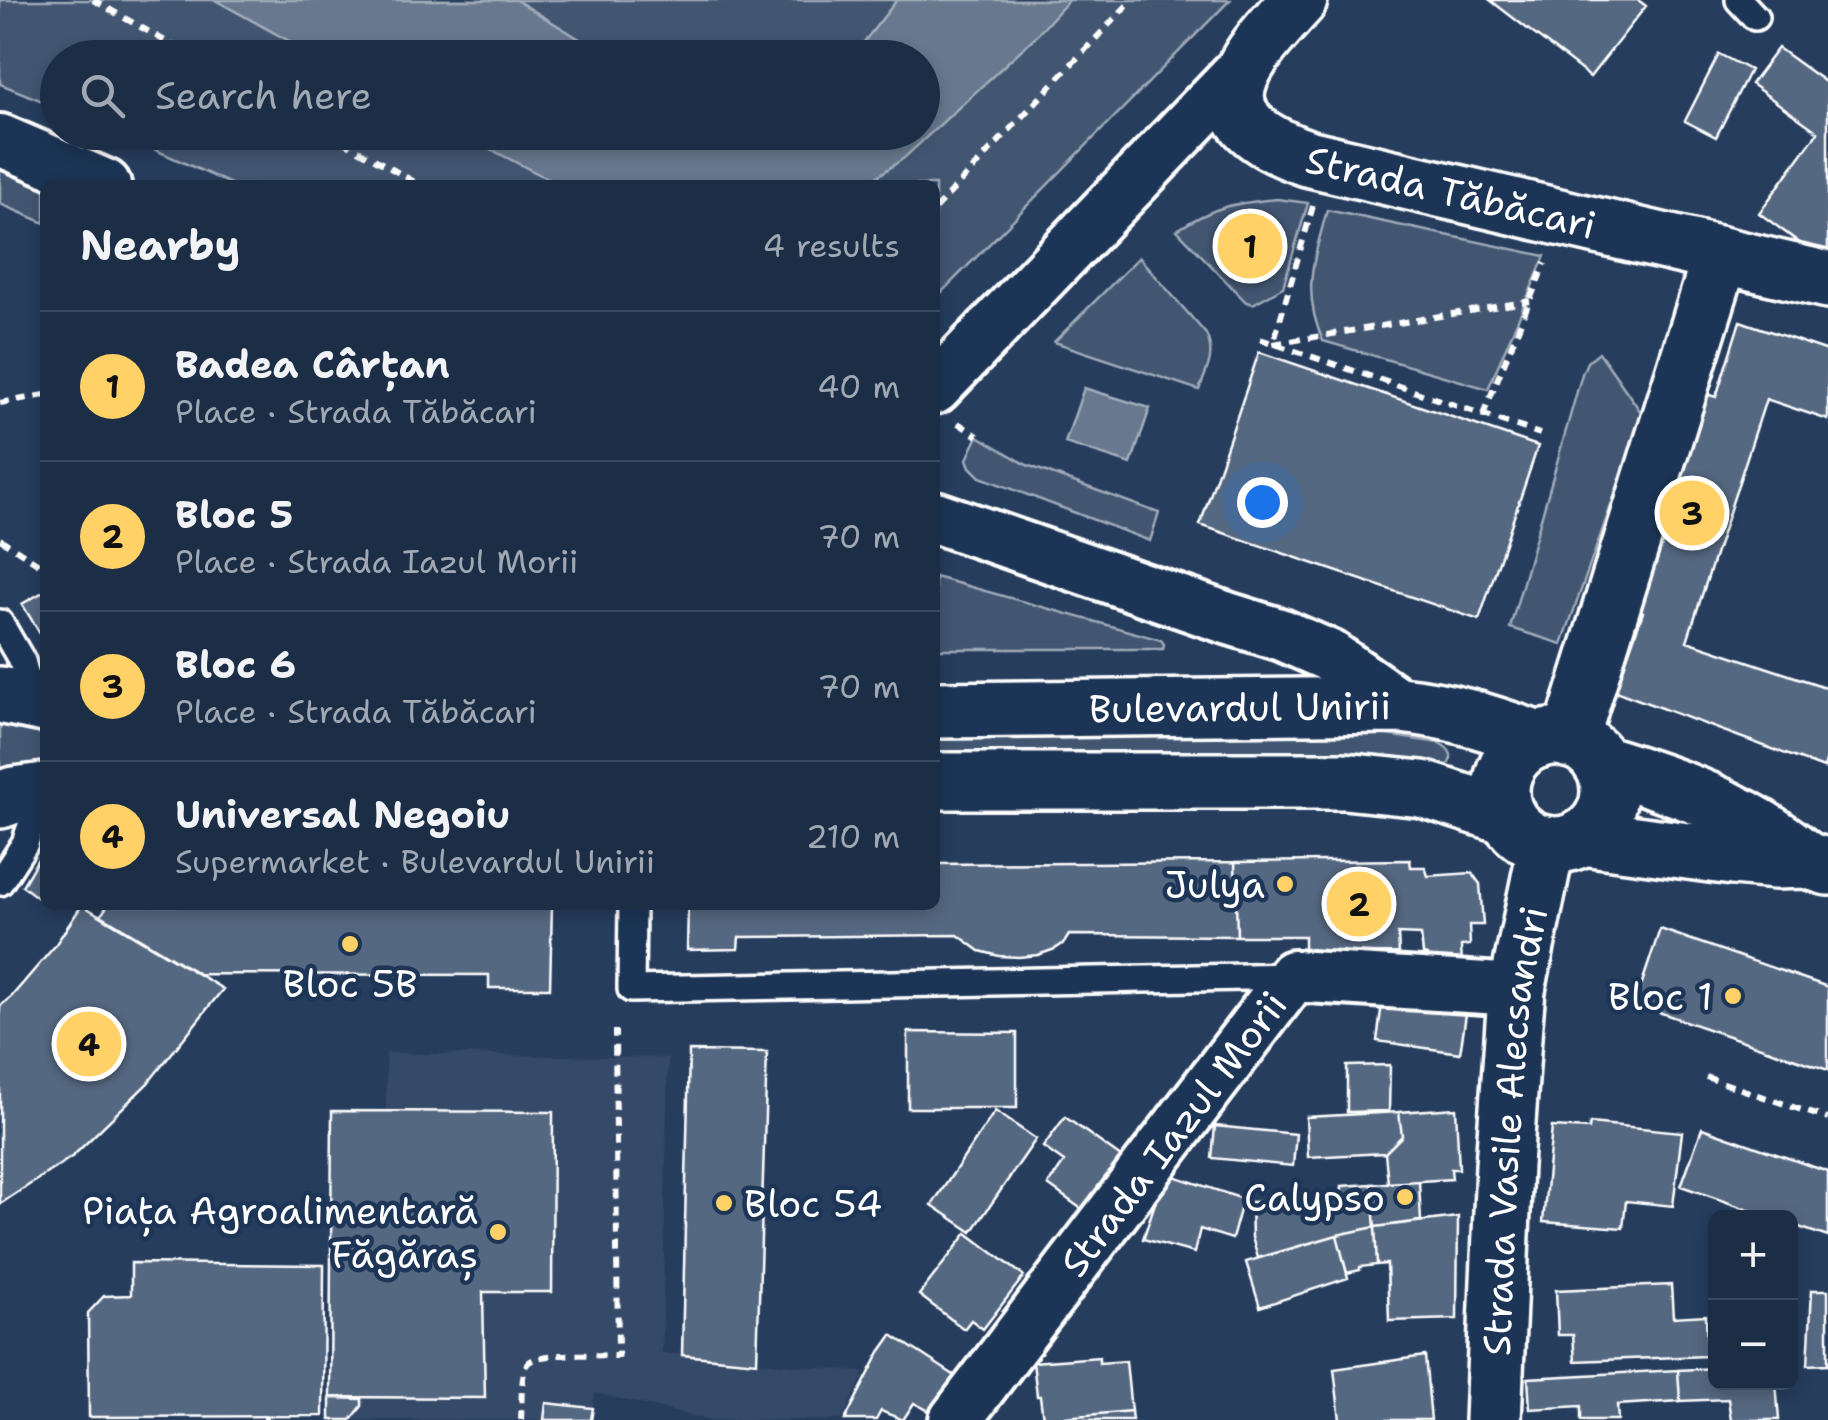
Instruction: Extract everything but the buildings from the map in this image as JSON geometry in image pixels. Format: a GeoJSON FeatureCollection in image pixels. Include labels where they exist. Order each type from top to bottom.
{"type":"FeatureCollection","features":[{"type":"Feature","properties":{"kind":"main road"},"geometry":{"type":"LineString","coordinates":[[1242,69],[1264,37],[1299,0]]}},
{"type":"Feature","properties":{"kind":"main road","name":"Strada Tăbăcari"},"geometry":{"type":"LineString","coordinates":[[1242,69],[1236,98],[1239,113],[1253,131],[1279,148],[1307,158],[1828,280]]}},
{"type":"Feature","properties":{"kind":"main road"},"geometry":{"type":"LineString","coordinates":[[1570,747],[1721,256]]}},
{"type":"Feature","properties":{"kind":"main road","name":"Bulevardul Unirii"},"geometry":{"type":"LineString","coordinates":[[940,710],[1400,705],[1442,710],[1570,747]]}},
{"type":"Feature","properties":{"kind":"main road"},"geometry":{"type":"LineString","coordinates":[[1525,746],[1570,747],[1734,812],[1817,864],[1545,832],[1502,799],[1502,782],[1506,768],[1525,746]]}},
{"type":"Feature","properties":{"kind":"main road"},"geometry":{"type":"LineString","coordinates":[[1545,832],[1596,826],[1606,811],[1607,776],[1570,747]]}},
{"type":"Feature","properties":{"kind":"main road","name":"Bulevardul Unirii"},"geometry":{"type":"LineString","coordinates":[[940,781],[1344,781],[1422,789],[1545,832]]}},
{"type":"Feature","properties":{"kind":"main road","name":"Strada Vasile Alecsandri"},"geometry":{"type":"LineString","coordinates":[[1493,1420],[1504,1165],[1517,990],[1545,832]]}},
{"type":"Feature","properties":{"kind":"street"},"geometry":{"type":"LineString","coordinates":[[940,383],[1242,69]]}},
{"type":"Feature","properties":{"kind":"street"},"geometry":{"type":"LineString","coordinates":[[0,140],[93,180]]}},
{"type":"Feature","properties":{"kind":"street"},"geometry":{"type":"LineString","coordinates":[[940,518],[1282,634],[1330,656],[1400,705]]}},
{"type":"Feature","properties":{"kind":"street","name":"Strada Iazul Morii"},"geometry":{"type":"LineString","coordinates":[[955,1420],[1293,976],[1517,990]]}},
{"type":"Feature","properties":{"kind":"lane"},"geometry":{"type":"LineString","coordinates":[[0,623],[22,661],[26,701]]}},
{"type":"Feature","properties":{"kind":"lane"},"geometry":{"type":"LineString","coordinates":[[0,882],[25,843],[29,794]]}},
{"type":"Feature","properties":{"kind":"lane"},"geometry":{"type":"LineString","coordinates":[[632,910],[631,989],[1293,976]]}},
{"type":"Feature","properties":{"kind":"path"},"geometry":{"type":"LineString","coordinates":[[94,0],[164,40]]}},
{"type":"Feature","properties":{"kind":"path"},"geometry":{"type":"LineString","coordinates":[[940,204],[1132,0]]}},
{"type":"Feature","properties":{"kind":"path"},"geometry":{"type":"LineString","coordinates":[[359,150],[411,180]]}},
{"type":"Feature","properties":{"kind":"path"},"geometry":{"type":"LineString","coordinates":[[1273,344],[1314,201]]}},
{"type":"Feature","properties":{"kind":"path"},"geometry":{"type":"LineString","coordinates":[[1483,415],[1550,252]]}},
{"type":"Feature","properties":{"kind":"path"},"geometry":{"type":"LineString","coordinates":[[1273,344],[1530,302]]}},
{"type":"Feature","properties":{"kind":"path"},"geometry":{"type":"LineString","coordinates":[[1260,339],[1540,434]]}},
{"type":"Feature","properties":{"kind":"path"},"geometry":{"type":"LineString","coordinates":[[0,404],[40,396]]}},
{"type":"Feature","properties":{"kind":"path"},"geometry":{"type":"LineString","coordinates":[[0,539],[40,565]]}},
{"type":"Feature","properties":{"kind":"path"},"geometry":{"type":"LineString","coordinates":[[521,1420],[528,1363],[541,1356],[618,1356],[615,1030]]}},
{"type":"Feature","properties":{"kind":"path"},"geometry":{"type":"LineString","coordinates":[[1706,1077],[1828,1119]]}},
{"type":"Feature","properties":{"kind":"shaded area"},"geometry":{"type":"Polygon","coordinates":[[[0,0],[1230,0],[940,294],[940,180],[222,180],[156,150],[940,150],[940,40],[40,40],[40,100],[0,84],[0,0]]]}},
{"type":"Feature","properties":{"kind":"shaded area"},"geometry":{"type":"Polygon","coordinates":[[[215,0],[516,0],[581,40],[287,40],[215,0]]]}},
{"type":"Feature","properties":{"kind":"shaded area"},"geometry":{"type":"Polygon","coordinates":[[[897,0],[1069,0],[940,125],[940,40],[865,40],[897,0]]]}},
{"type":"Feature","properties":{"kind":"shaded area"},"geometry":{"type":"Polygon","coordinates":[[[492,150],[913,150],[872,180],[550,180],[492,150]]]}},
{"type":"Feature","properties":{"kind":"shaded area"},"geometry":{"type":"Polygon","coordinates":[[[0,169],[40,187],[40,221],[0,204],[0,169]]]}},
{"type":"Feature","properties":{"kind":"shaded area"},"geometry":{"type":"Polygon","coordinates":[[[1277,199],[1308,203],[1283,287],[1253,304],[1246,302],[1177,230],[1225,207],[1277,199]]]}},
{"type":"Feature","properties":{"kind":"shaded area"},"geometry":{"type":"Polygon","coordinates":[[[1327,210],[1545,256],[1488,389],[1323,341],[1311,291],[1314,260],[1327,210]]]}},
{"type":"Feature","properties":{"kind":"shaded area"},"geometry":{"type":"Polygon","coordinates":[[[1139,257],[1206,334],[1210,355],[1199,390],[1054,342],[1139,257]]]}},
{"type":"Feature","properties":{"kind":"shaded area"},"geometry":{"type":"Polygon","coordinates":[[[1599,352],[1643,415],[1562,644],[1510,628],[1582,374],[1587,362],[1599,352]]]}},
{"type":"Feature","properties":{"kind":"shaded area"},"geometry":{"type":"Polygon","coordinates":[[[1084,388],[1150,408],[1131,464],[1065,443],[1084,388]]]}},
{"type":"Feature","properties":{"kind":"shaded area"},"geometry":{"type":"Polygon","coordinates":[[[978,436],[1027,465],[1159,513],[1150,541],[980,477],[967,459],[978,436]]]}},
{"type":"Feature","properties":{"kind":"shaded area"},"geometry":{"type":"Polygon","coordinates":[[[940,578],[1161,640],[1163,649],[940,649],[940,578]]]}},
{"type":"Feature","properties":{"kind":"shaded area"},"geometry":{"type":"Polygon","coordinates":[[[0,725],[40,734],[40,763],[0,768],[0,725]]]}},
{"type":"Feature","properties":{"kind":"shaded area"},"geometry":{"type":"Polygon","coordinates":[[[940,728],[1361,731],[1439,743],[1451,757],[1445,768],[940,755],[940,728]]]}},
{"type":"Feature","properties":{"kind":"shaded area","name":"Piața Agroalimentară Făgăraș"},"geometry":{"type":"Polygon","coordinates":[[[386,1053],[668,1058],[662,1353],[865,1372],[842,1420],[709,1420],[595,1393],[591,1420],[330,1420],[332,1111],[386,1111],[386,1053]]]}},
{"type":"Feature","properties":{"kind":"place","name":"Badea Cârțan"},"geometry":{"type":"Point","coordinates":[1250,246]}},
{"type":"Feature","properties":{"kind":"place","name":"Bloc 6"},"geometry":{"type":"Point","coordinates":[1692,513]}},
{"type":"Feature","properties":{"kind":"place","name":"Julya"},"geometry":{"type":"Point","coordinates":[1285,884]}},
{"type":"Feature","properties":{"kind":"place","name":"Bloc 5"},"geometry":{"type":"Point","coordinates":[1359,904]}},
{"type":"Feature","properties":{"kind":"place","name":"Bloc 5B"},"geometry":{"type":"Point","coordinates":[350,944]}},
{"type":"Feature","properties":{"kind":"place","name":"Bloc 1"},"geometry":{"type":"Point","coordinates":[1733,996]}},
{"type":"Feature","properties":{"kind":"place","name":"Universal Negoiu"},"geometry":{"type":"Point","coordinates":[89,1044]}},
{"type":"Feature","properties":{"kind":"place","name":"Calypso"},"geometry":{"type":"Point","coordinates":[1405,1197]}},
{"type":"Feature","properties":{"kind":"place","name":"Bloc 54"},"geometry":{"type":"Point","coordinates":[724,1203]}},
{"type":"Feature","properties":{"kind":"place","name":"Piața Agroalimentară Făgăraș"},"geometry":{"type":"Point","coordinates":[498,1232]}}]}
